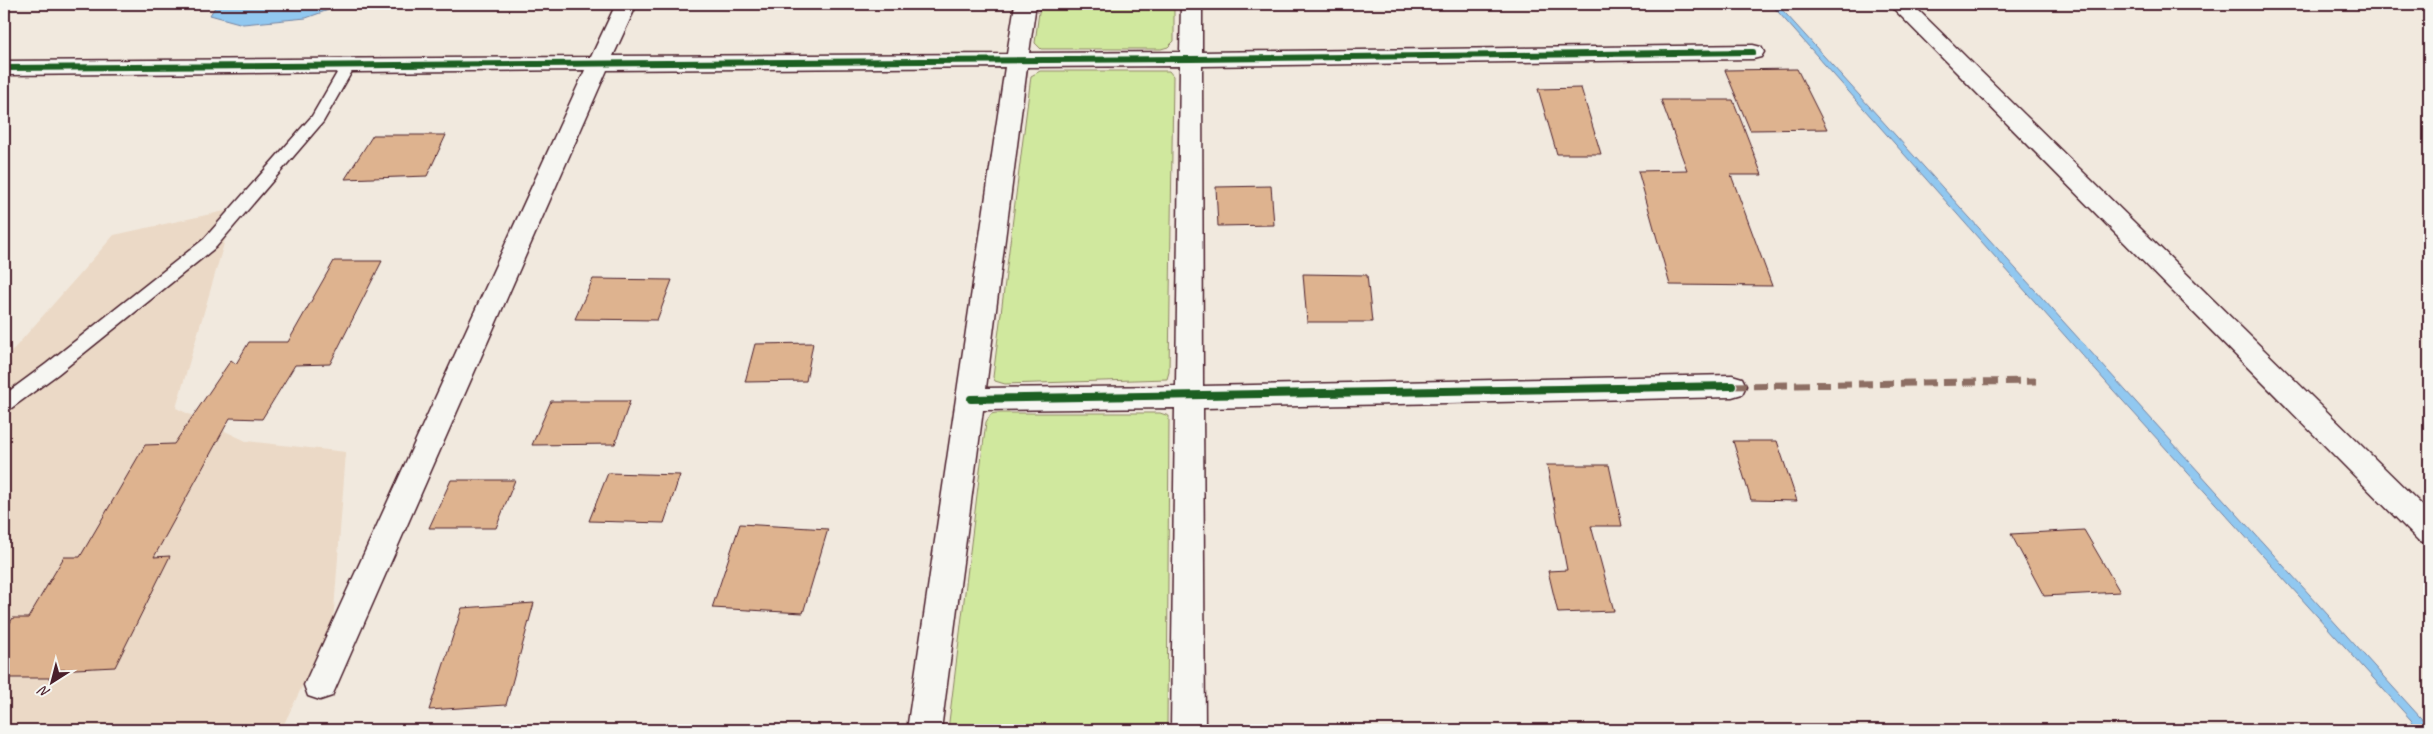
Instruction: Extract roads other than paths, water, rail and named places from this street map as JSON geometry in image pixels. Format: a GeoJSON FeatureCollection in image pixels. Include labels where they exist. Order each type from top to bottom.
{"type":"FeatureCollection","features":[{"type":"Feature","properties":{"kind":"street"},"geometry":{"type":"LineString","coordinates":[[320,685],[626,4]]}},
{"type":"Feature","properties":{"kind":"street"},"geometry":{"type":"LineString","coordinates":[[924,730],[1025,4]]}},
{"type":"Feature","properties":{"kind":"street"},"geometry":{"type":"LineString","coordinates":[[1188,730],[1191,4]]}},
{"type":"Feature","properties":{"kind":"street"},"geometry":{"type":"LineString","coordinates":[[1900,4],[2429,531]]}},
{"type":"Feature","properties":{"kind":"street"},"geometry":{"type":"LineString","coordinates":[[4,68],[1017,61],[1753,52]]}},
{"type":"Feature","properties":{"kind":"street"},"geometry":{"type":"LineString","coordinates":[[970,399],[1189,397],[1732,386]]}},
{"type":"Feature","properties":{"kind":"lane"},"geometry":{"type":"LineString","coordinates":[[4,404],[52,369],[210,243],[318,119],[348,66]]}},
{"type":"Feature","properties":{"kind":"water"},"geometry":{"type":"Polygon","coordinates":[[[217,4],[345,4],[306,18],[243,24],[210,15],[217,4]]]}},
{"type":"Feature","properties":{"kind":"water"},"geometry":{"type":"Polygon","coordinates":[[[1771,4],[1777,4],[2429,727],[2429,730],[2420,730],[2113,390],[1771,4]]]}}]}
